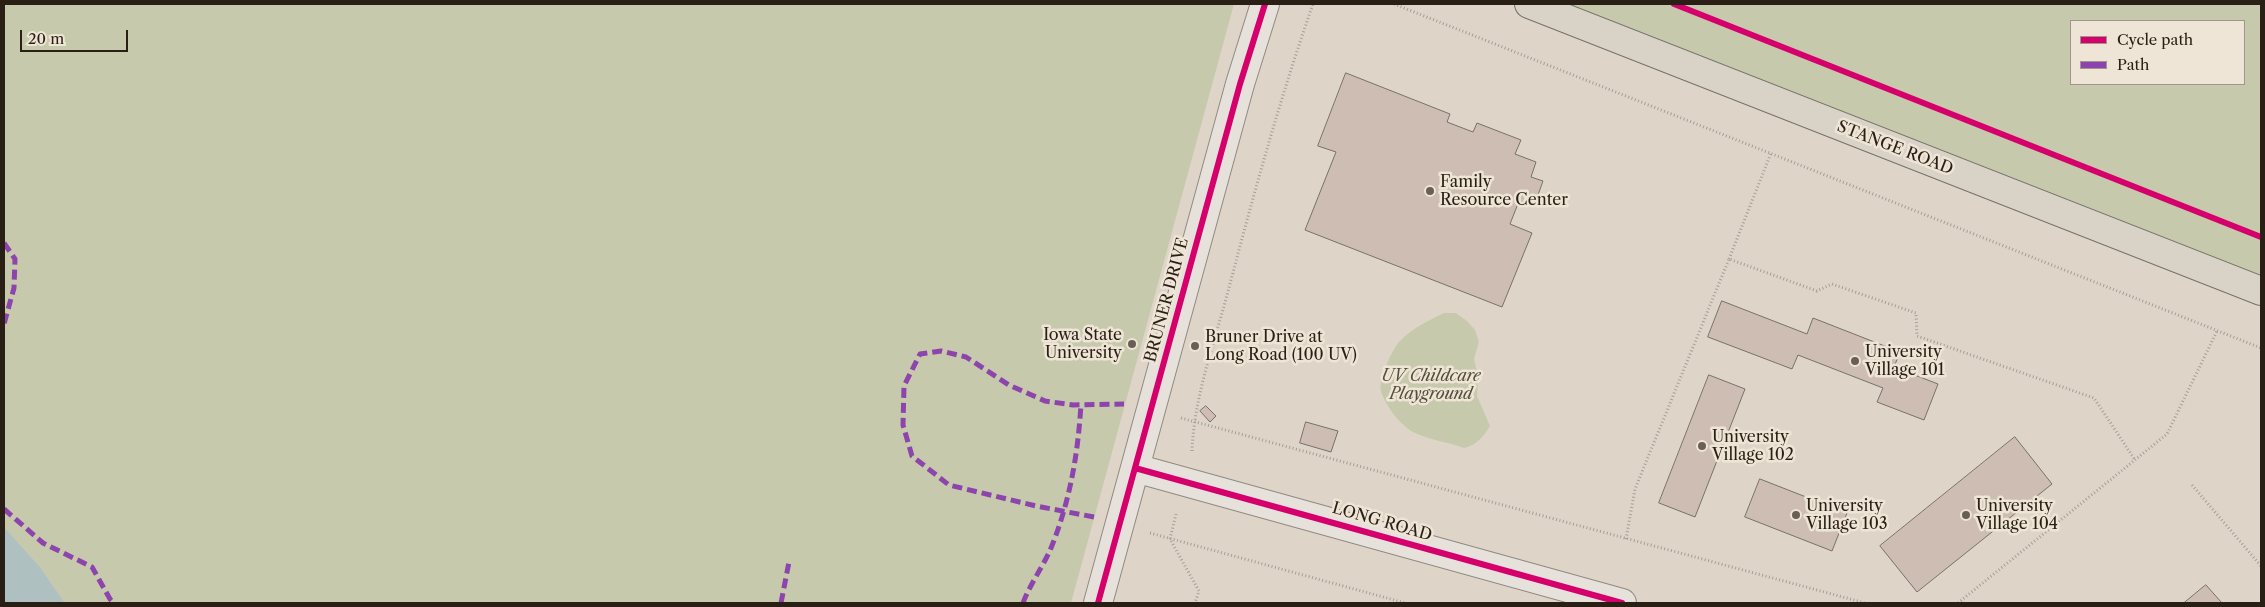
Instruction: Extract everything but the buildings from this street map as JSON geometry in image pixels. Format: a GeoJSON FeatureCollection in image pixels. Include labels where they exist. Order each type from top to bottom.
{"type":"FeatureCollection","features":[{"type":"Feature","properties":{"kind":"main road","name":"STANGE ROAD"},"geometry":{"type":"LineString","coordinates":[[1530,4],[2261,292]]}},
{"type":"Feature","properties":{"kind":"street","name":"BRUNER DRIVE"},"geometry":{"type":"LineString","coordinates":[[1098,603],[1240,84],[1264,4]]}},
{"type":"Feature","properties":{"kind":"street","name":"LONG ROAD"},"geometry":{"type":"LineString","coordinates":[[1135,468],[1622,603]]}},
{"type":"Feature","properties":{"kind":"path"},"geometry":{"type":"LineString","coordinates":[[1192,456],[1194,421],[1267,147],[1313,4]]}},
{"type":"Feature","properties":{"kind":"path"},"geometry":{"type":"LineString","coordinates":[[1394,4],[2261,348]]}},
{"type":"Feature","properties":{"kind":"path"},"geometry":{"type":"LineString","coordinates":[[1626,540],[1635,489],[1771,153]]}},
{"type":"Feature","properties":{"kind":"path"},"geometry":{"type":"LineString","coordinates":[[1729,258],[1817,291],[1832,284],[1916,313],[1917,336],[2094,398],[2135,460]]}},
{"type":"Feature","properties":{"kind":"path"},"geometry":{"type":"LineString","coordinates":[[1958,603],[2167,434],[2217,331]]}},
{"type":"Feature","properties":{"kind":"path"},"geometry":{"type":"LineString","coordinates":[[1194,421],[1626,540],[1866,603]]}},
{"type":"Feature","properties":{"kind":"path"},"geometry":{"type":"LineString","coordinates":[[2192,485],[2261,566]]}},
{"type":"Feature","properties":{"kind":"path"},"geometry":{"type":"LineString","coordinates":[[1177,512],[1170,539],[1199,591],[1196,603]]}},
{"type":"Feature","properties":{"kind":"path"},"geometry":{"type":"LineString","coordinates":[[1144,531],[1405,603]]}},
{"type":"Feature","properties":{"kind":"green space"},"geometry":{"type":"Polygon","coordinates":[[[4,4],[1234,4],[1071,603],[65,603],[40,567],[4,527],[4,4]]]}},
{"type":"Feature","properties":{"kind":"green space"},"geometry":{"type":"Polygon","coordinates":[[[1529,4],[2261,4],[2261,291],[1529,4]]]}},
{"type":"Feature","properties":{"kind":"green space","name":"UV Childcare Playground"},"geometry":{"type":"Polygon","coordinates":[[[1444,313],[1456,313],[1467,321],[1475,330],[1479,342],[1474,359],[1478,376],[1477,396],[1490,426],[1479,440],[1473,445],[1464,448],[1425,437],[1408,429],[1394,414],[1381,391],[1382,380],[1389,358],[1399,342],[1415,329],[1444,313]]]}},
{"type":"Feature","properties":{"kind":"shaded area"},"geometry":{"type":"Polygon","coordinates":[[[4,527],[40,567],[65,603],[4,603],[4,527]]]}},
{"type":"Feature","properties":{"kind":"marked path"},"geometry":{"type":"LineString","coordinates":[[4,243],[15,259],[14,288],[4,324]]}},
{"type":"Feature","properties":{"kind":"marked path"},"geometry":{"type":"LineString","coordinates":[[1094,517],[1036,506],[949,485],[912,456],[903,425],[904,386],[920,354],[941,351],[966,357],[1009,385],[1045,401],[1073,405],[1124,404]]}},
{"type":"Feature","properties":{"kind":"marked path"},"geometry":{"type":"LineString","coordinates":[[1023,603],[1051,548],[1063,513],[1078,441],[1081,404]]}},
{"type":"Feature","properties":{"kind":"marked path"},"geometry":{"type":"LineString","coordinates":[[4,509],[43,543],[92,567],[114,603]]}},
{"type":"Feature","properties":{"kind":"marked path"},"geometry":{"type":"LineString","coordinates":[[781,603],[789,562]]}},
{"type":"Feature","properties":{"kind":"cycle path"},"geometry":{"type":"LineString","coordinates":[[1098,603],[1240,84],[1265,4]]}},
{"type":"Feature","properties":{"kind":"cycle path"},"geometry":{"type":"LineString","coordinates":[[1674,4],[2261,237]]}},
{"type":"Feature","properties":{"kind":"cycle path"},"geometry":{"type":"LineString","coordinates":[[1135,468],[1622,603]]}},
{"type":"Feature","properties":{"kind":"place","name":"Family Resource Center"},"geometry":{"type":"Point","coordinates":[1430,191]}},
{"type":"Feature","properties":{"kind":"place","name":"Iowa State University"},"geometry":{"type":"Point","coordinates":[1132,344]}},
{"type":"Feature","properties":{"kind":"place","name":"Bruner Drive at Long Road (100 UV)"},"geometry":{"type":"Point","coordinates":[1195,346]}},
{"type":"Feature","properties":{"kind":"place","name":"University Village 101"},"geometry":{"type":"Point","coordinates":[1855,361]}},
{"type":"Feature","properties":{"kind":"place","name":"University Village 102"},"geometry":{"type":"Point","coordinates":[1702,446]}},
{"type":"Feature","properties":{"kind":"place","name":"University Village 103"},"geometry":{"type":"Point","coordinates":[1796,515]}},
{"type":"Feature","properties":{"kind":"place","name":"University Village 104"},"geometry":{"type":"Point","coordinates":[1966,515]}}]}
